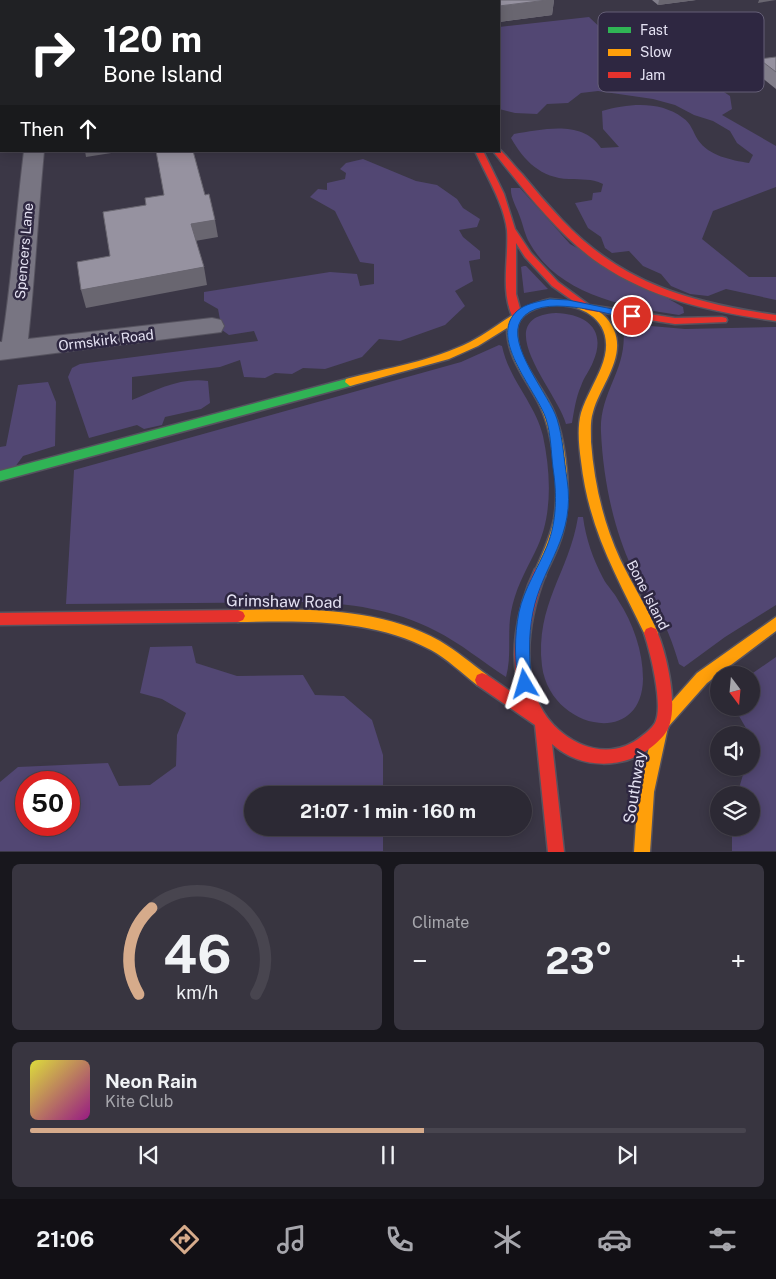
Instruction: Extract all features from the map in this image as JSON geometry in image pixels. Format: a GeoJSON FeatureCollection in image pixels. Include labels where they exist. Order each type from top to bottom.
{"type":"FeatureCollection","features":[{"type":"Feature","properties":{"kind":"main road"},"geometry":{"type":"LineString","coordinates":[[479,152],[500,194],[511,229],[511,294],[516,318],[513,334],[520,363],[544,402],[552,420],[561,483],[562,516],[554,544],[538,578],[526,611],[521,648],[525,684],[540,723],[556,852]]}},
{"type":"Feature","properties":{"kind":"main road"},"geometry":{"type":"LineString","coordinates":[[499,152],[581,244],[609,266],[641,283],[691,302],[739,313],[776,318]]}},
{"type":"Feature","properties":{"kind":"main road","name":"Bone Island"},"geometry":{"type":"LineString","coordinates":[[511,229],[528,255],[555,284],[602,319],[610,331],[613,343],[611,356],[587,409],[585,429],[592,486],[603,533],[617,568],[643,615],[656,647],[662,678],[662,724]]}},
{"type":"Feature","properties":{"kind":"main road"},"geometry":{"type":"LineString","coordinates":[[0,476],[445,356],[474,344],[537,305],[550,302],[675,321],[776,318]]}},
{"type":"Feature","properties":{"kind":"main road","name":"Grimshaw Road"},"geometry":{"type":"LineString","coordinates":[[0,619],[290,615],[354,619],[394,628],[435,646],[540,723]]}},
{"type":"Feature","properties":{"kind":"main road"},"geometry":{"type":"LineString","coordinates":[[540,723],[562,744],[584,754],[614,756],[638,750],[702,678],[776,623]]}},
{"type":"Feature","properties":{"kind":"main road","name":"Southway"},"geometry":{"type":"LineString","coordinates":[[642,852],[646,792],[662,724]]}},
{"type":"Feature","properties":{"kind":"street","name":"Spencers Lane"},"geometry":{"type":"LineString","coordinates":[[7,351],[24,274],[25,233],[34,152]]}},
{"type":"Feature","properties":{"kind":"street","name":"Ormskirk Road"},"geometry":{"type":"LineString","coordinates":[[7,351],[212,326]]}},
{"type":"Feature","properties":{"kind":"shaded area"},"geometry":{"type":"Polygon","coordinates":[[[589,17],[598,26],[598,91],[581,93],[568,103],[547,104],[537,114],[515,113],[500,109],[500,27],[589,17]]]}},
{"type":"Feature","properties":{"kind":"shaded area"},"geometry":{"type":"Polygon","coordinates":[[[605,92],[724,92],[730,96],[732,109],[722,115],[776,146],[776,187],[713,211],[702,239],[749,277],[776,277],[776,300],[726,289],[708,296],[690,294],[671,286],[661,274],[643,266],[629,251],[612,253],[605,248],[601,237],[588,228],[575,203],[592,200],[593,193],[601,192],[603,184],[590,180],[559,178],[542,172],[528,161],[511,138],[514,134],[549,129],[573,130],[593,139],[601,148],[619,147],[603,129],[602,111],[633,105],[654,106],[674,112],[686,120],[698,140],[714,154],[749,163],[753,155],[737,143],[730,131],[713,121],[694,115],[675,105],[653,99],[605,92]]]}},
{"type":"Feature","properties":{"kind":"shaded area"},"geometry":{"type":"Polygon","coordinates":[[[363,159],[416,181],[437,185],[457,199],[463,208],[480,219],[477,227],[459,230],[463,237],[480,251],[480,259],[469,261],[473,281],[455,291],[465,306],[445,325],[400,341],[379,339],[362,357],[325,369],[303,368],[292,374],[275,373],[265,378],[244,377],[240,360],[220,367],[132,377],[132,400],[169,385],[198,380],[208,381],[210,403],[201,409],[165,417],[162,425],[144,429],[137,425],[89,438],[68,377],[72,368],[80,364],[258,341],[254,331],[229,335],[222,330],[218,309],[204,301],[204,292],[330,272],[357,274],[360,286],[374,284],[374,264],[360,262],[335,211],[310,197],[318,189],[327,190],[327,183],[345,179],[346,173],[340,169],[346,163],[363,159]]]}},
{"type":"Feature","properties":{"kind":"shaded area"},"geometry":{"type":"Polygon","coordinates":[[[511,188],[520,188],[570,244],[683,307],[684,313],[679,315],[637,308],[615,302],[575,286],[557,275],[542,260],[529,242],[513,199],[511,188]]]}},
{"type":"Feature","properties":{"kind":"shaded area"},"geometry":{"type":"Polygon","coordinates":[[[524,266],[548,289],[524,293],[521,267],[524,266]]]}},
{"type":"Feature","properties":{"kind":"shaded area"},"geometry":{"type":"Polygon","coordinates":[[[556,313],[567,314],[585,321],[596,333],[597,341],[597,351],[582,383],[575,404],[572,423],[566,424],[561,411],[532,359],[527,342],[527,328],[536,318],[556,313]]]}},
{"type":"Feature","properties":{"kind":"shaded area"},"geometry":{"type":"Polygon","coordinates":[[[628,324],[685,329],[776,327],[776,605],[725,637],[684,667],[679,664],[662,618],[634,573],[625,553],[614,519],[607,484],[602,449],[602,417],[604,404],[622,355],[624,341],[623,326],[628,324]]]}},
{"type":"Feature","properties":{"kind":"shaded area"},"geometry":{"type":"Polygon","coordinates":[[[499,345],[502,346],[510,370],[539,424],[546,450],[549,480],[548,510],[541,539],[518,589],[511,612],[509,661],[506,677],[454,641],[420,623],[388,612],[354,606],[303,602],[66,604],[74,470],[461,362],[499,345]]]}},
{"type":"Feature","properties":{"kind":"shaded area"},"geometry":{"type":"Polygon","coordinates":[[[48,382],[56,402],[55,446],[23,456],[12,471],[0,473],[0,447],[6,446],[18,385],[48,382]]]}},
{"type":"Feature","properties":{"kind":"shaded area"},"geometry":{"type":"Polygon","coordinates":[[[578,517],[583,517],[588,541],[596,564],[628,618],[639,648],[643,669],[639,701],[628,715],[613,722],[595,722],[577,716],[561,704],[549,688],[542,666],[541,644],[543,624],[574,537],[578,517]]]}},
{"type":"Feature","properties":{"kind":"shaded area"},"geometry":{"type":"Polygon","coordinates":[[[192,646],[196,663],[237,676],[303,675],[315,695],[344,696],[372,720],[383,755],[383,786],[244,786],[244,836],[383,836],[383,851],[0,851],[0,782],[18,767],[108,763],[119,786],[150,785],[176,766],[177,735],[186,713],[162,699],[140,693],[150,647],[192,646]]]}},
{"type":"Feature","properties":{"kind":"shaded area"},"geometry":{"type":"Polygon","coordinates":[[[776,657],[776,851],[732,851],[732,836],[760,836],[760,786],[740,786],[743,776],[760,776],[760,726],[745,726],[739,716],[760,716],[760,668],[776,657]]]}},
{"type":"Feature","properties":{"kind":"building"},"geometry":{"type":"Polygon","coordinates":[[[500,0],[547,0],[500,6],[500,0]]]}},
{"type":"Feature","properties":{"kind":"building"},"geometry":{"type":"Polygon","coordinates":[[[776,57],[776,72],[764,63],[764,58],[776,57]]]}},
{"type":"Feature","properties":{"kind":"building"},"geometry":{"type":"Polygon","coordinates":[[[156,152],[193,152],[205,195],[209,194],[215,220],[191,224],[204,267],[81,290],[77,262],[110,256],[103,212],[146,205],[145,198],[164,195],[156,152]]]}},
{"type":"Feature","properties":{"kind":"traffic: fast"},"geometry":{"type":"LineString","coordinates":[[0,476],[350,382]]}},
{"type":"Feature","properties":{"kind":"traffic: slow"},"geometry":{"type":"LineString","coordinates":[[550,302],[577,305],[593,311],[606,323],[610,332],[611,356],[590,402],[585,426],[588,472],[594,504],[603,534],[651,633]]}},
{"type":"Feature","properties":{"kind":"traffic: slow"},"geometry":{"type":"LineString","coordinates":[[540,573],[558,529],[561,504],[558,456],[549,414],[517,357],[512,338],[512,328],[521,313],[532,307],[550,302]]}},
{"type":"Feature","properties":{"kind":"traffic: slow"},"geometry":{"type":"LineString","coordinates":[[350,382],[445,356],[474,344],[515,319]]}},
{"type":"Feature","properties":{"kind":"traffic: slow"},"geometry":{"type":"LineString","coordinates":[[238,616],[314,616],[365,621],[389,627],[413,635],[436,646],[482,680]]}},
{"type":"Feature","properties":{"kind":"traffic: slow"},"geometry":{"type":"LineString","coordinates":[[663,722],[702,678],[776,623]]}},
{"type":"Feature","properties":{"kind":"traffic: slow"},"geometry":{"type":"LineString","coordinates":[[642,852],[646,792],[661,727]]}},
{"type":"Feature","properties":{"kind":"traffic: jam"},"geometry":{"type":"LineString","coordinates":[[479,152],[500,194],[511,229],[528,255],[555,284],[584,305]]}},
{"type":"Feature","properties":{"kind":"traffic: jam"},"geometry":{"type":"LineString","coordinates":[[498,152],[548,210],[581,244],[602,261],[624,275],[648,287],[697,304],[776,318]]}},
{"type":"Feature","properties":{"kind":"traffic: jam"},"geometry":{"type":"LineString","coordinates":[[511,229],[511,294],[517,316]]}},
{"type":"Feature","properties":{"kind":"traffic: jam"},"geometry":{"type":"LineString","coordinates":[[589,308],[675,321],[722,320]]}},
{"type":"Feature","properties":{"kind":"traffic: jam"},"geometry":{"type":"LineString","coordinates":[[540,573],[527,612],[523,633],[522,655],[524,676],[528,696],[537,715],[549,732],[572,749],[585,754],[600,756],[628,753],[640,747],[661,727],[665,704],[664,691],[657,652],[651,633]]}},
{"type":"Feature","properties":{"kind":"traffic: jam"},"geometry":{"type":"LineString","coordinates":[[0,619],[238,616]]}},
{"type":"Feature","properties":{"kind":"traffic: jam"},"geometry":{"type":"LineString","coordinates":[[482,680],[539,720]]}},
{"type":"Feature","properties":{"kind":"traffic: jam"},"geometry":{"type":"LineString","coordinates":[[542,725],[556,852]]}},
{"type":"Feature","properties":{"kind":"route"},"geometry":{"type":"LineString","coordinates":[[525,684],[521,648],[526,611],[538,578],[554,544],[562,516],[556,436],[552,420],[544,402],[520,363],[513,334],[515,319],[526,310],[550,302],[568,303],[632,316]]}}]}
